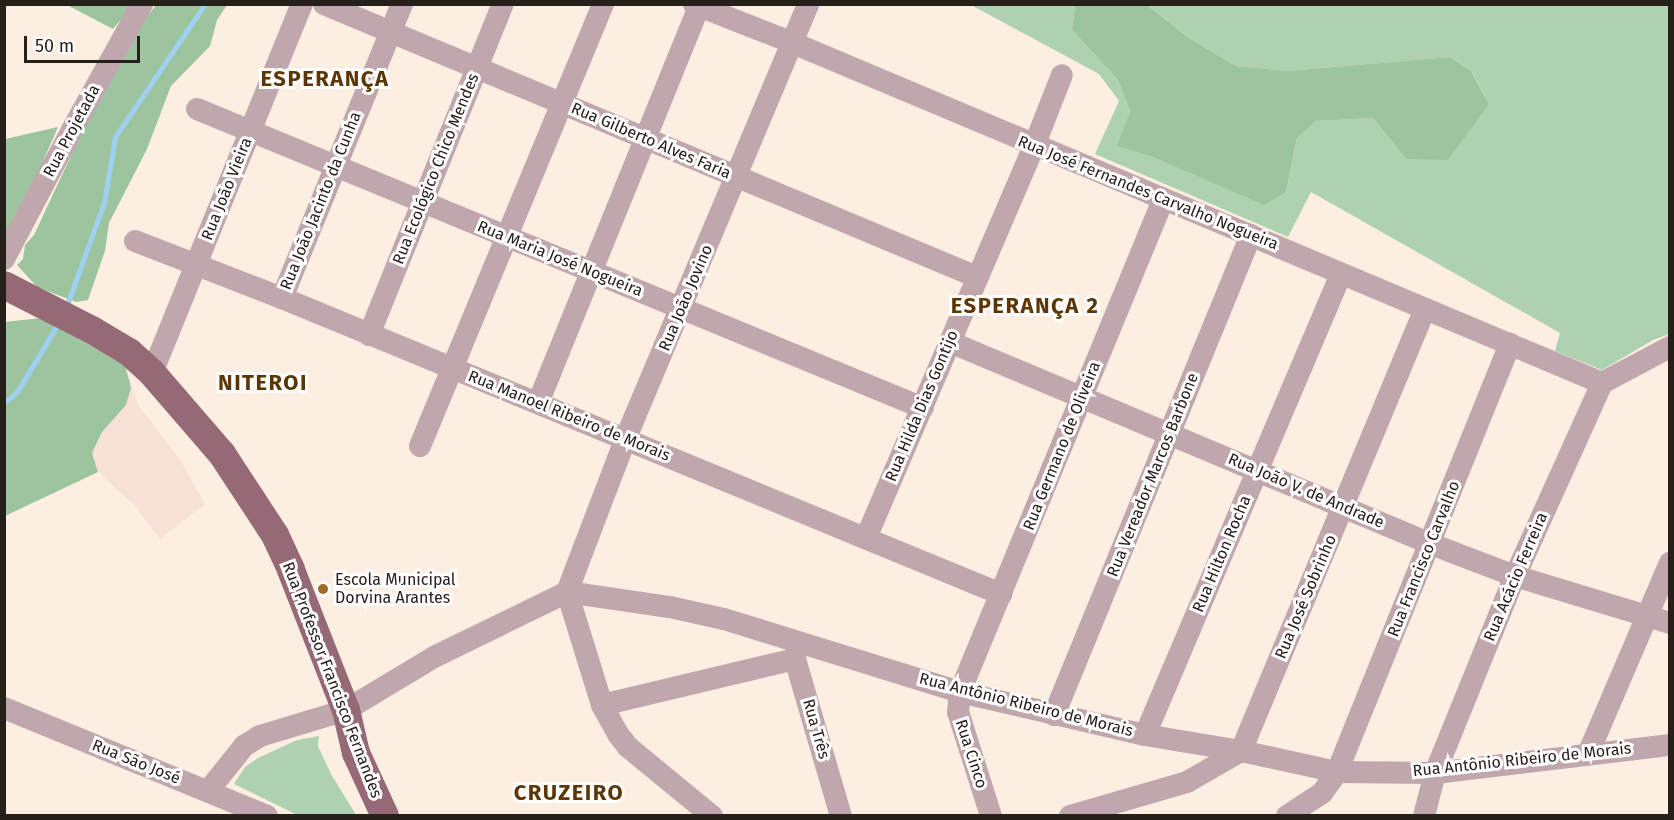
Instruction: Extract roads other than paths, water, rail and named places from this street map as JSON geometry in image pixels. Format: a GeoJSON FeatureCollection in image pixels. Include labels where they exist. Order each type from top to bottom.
{"type":"FeatureCollection","features":[{"type":"Feature","properties":{"kind":"main road","name":"Rua Professor Francisco Fernandes"},"geometry":{"type":"LineString","coordinates":[[4,285],[92,330],[129,352],[152,373],[222,454],[275,535],[291,570],[345,710],[356,753],[385,816]]}},
{"type":"Feature","properties":{"kind":"main road"},"geometry":{"type":"LineString","coordinates":[[4,311],[52,310]]}},
{"type":"Feature","properties":{"kind":"street","name":"Rua Projetada"},"geometry":{"type":"LineString","coordinates":[[4,260],[78,118],[142,4]]}},
{"type":"Feature","properties":{"kind":"street","name":"Rua João Vieira"},"geometry":{"type":"LineString","coordinates":[[152,373],[302,4]]}},
{"type":"Feature","properties":{"kind":"street","name":"Rua Gilberto Alves Faria"},"geometry":{"type":"LineString","coordinates":[[324,4],[737,178],[977,276]]}},
{"type":"Feature","properties":{"kind":"street","name":"Rua João Jacinto da Cunha"},"geometry":{"type":"LineString","coordinates":[[282,298],[402,4]]}},
{"type":"Feature","properties":{"kind":"street","name":"Rua Ecológico Chico Mendes"},"geometry":{"type":"LineString","coordinates":[[369,334],[503,4]]}},
{"type":"Feature","properties":{"kind":"street"},"geometry":{"type":"LineString","coordinates":[[420,446],[505,237],[564,104],[603,4]]}},
{"type":"Feature","properties":{"kind":"street","name":"Rua João Jovino"},"geometry":{"type":"LineString","coordinates":[[567,592],[625,440],[737,178],[808,4]]}},
{"type":"Feature","properties":{"kind":"street"},"geometry":{"type":"LineString","coordinates":[[538,403],[698,5]]}},
{"type":"Feature","properties":{"kind":"street","name":"Rua José Fernandes Carvalho Nogueira"},"geometry":{"type":"LineString","coordinates":[[698,5],[1602,383]]}},
{"type":"Feature","properties":{"kind":"street","name":"Rua Hilda Dias Gontijo"},"geometry":{"type":"LineString","coordinates":[[866,538],[1034,146],[1062,75]]}},
{"type":"Feature","properties":{"kind":"street","name":"Rua Maria José Nogueira"},"geometry":{"type":"LineString","coordinates":[[197,109],[923,408]]}},
{"type":"Feature","properties":{"kind":"street","name":"Rua Germano de Oliveira"},"geometry":{"type":"LineString","coordinates":[[960,692],[1163,200]]}},
{"type":"Feature","properties":{"kind":"street","name":"Rua Vereador Marcos Barbone"},"geometry":{"type":"LineString","coordinates":[[1054,715],[1251,235]]}},
{"type":"Feature","properties":{"kind":"street","name":"Rua Manoel Ribeiro de Morais"},"geometry":{"type":"LineString","coordinates":[[135,241],[282,298],[1001,594]]}},
{"type":"Feature","properties":{"kind":"street","name":"Rua Hilton Rocha"},"geometry":{"type":"LineString","coordinates":[[1145,735],[1341,274]]}},
{"type":"Feature","properties":{"kind":"street","name":"Rua José Sobrinho"},"geometry":{"type":"LineString","coordinates":[[1241,751],[1425,309]]}},
{"type":"Feature","properties":{"kind":"street","name":"Rua João V. de Andrade"},"geometry":{"type":"LineString","coordinates":[[950,342],[1431,544],[1515,576],[1670,623]]}},
{"type":"Feature","properties":{"kind":"street","name":"Rua Francisco Carvalho"},"geometry":{"type":"LineString","coordinates":[[1287,816],[1322,794],[1337,772],[1510,344]]}},
{"type":"Feature","properties":{"kind":"street"},"geometry":{"type":"LineString","coordinates":[[1602,383],[1670,347]]}},
{"type":"Feature","properties":{"kind":"street","name":"Rua Acácio Ferreira"},"geometry":{"type":"LineString","coordinates":[[1424,816],[1435,773],[1515,576],[1602,383]]}},
{"type":"Feature","properties":{"kind":"street"},"geometry":{"type":"LineString","coordinates":[[1588,754],[1670,563]]}},
{"type":"Feature","properties":{"kind":"street"},"geometry":{"type":"LineString","coordinates":[[208,791],[244,746],[260,736],[345,710],[436,656],[567,592],[602,705],[618,734],[628,747],[712,816]]}},
{"type":"Feature","properties":{"kind":"street","name":"Rua Antônio Ribeiro de Morais"},"geometry":{"type":"LineString","coordinates":[[567,592],[670,607],[724,619],[796,650],[960,692],[1145,735],[1241,751],[1337,772],[1435,773],[1670,745]]}},
{"type":"Feature","properties":{"kind":"street"},"geometry":{"type":"LineString","coordinates":[[602,705],[796,650]]}},
{"type":"Feature","properties":{"kind":"street","name":"Rua Três"},"geometry":{"type":"LineString","coordinates":[[796,650],[841,816]]}},
{"type":"Feature","properties":{"kind":"street","name":"Rua Cinco"},"geometry":{"type":"LineString","coordinates":[[960,692],[958,712],[991,816]]}},
{"type":"Feature","properties":{"kind":"street","name":"Rua São José"},"geometry":{"type":"LineString","coordinates":[[4,708],[267,816]]}},
{"type":"Feature","properties":{"kind":"street"},"geometry":{"type":"LineString","coordinates":[[1070,816],[1187,783],[1241,751]]}},
{"type":"Feature","properties":{"kind":"waterway"},"geometry":{"type":"LineString","coordinates":[[67,305],[104,203],[115,137],[205,4]]}},
{"type":"Feature","properties":{"kind":"waterway"},"geometry":{"type":"LineString","coordinates":[[4,403],[17,392],[58,324]]}},
{"type":"Feature","properties":{"kind":"place","name":"Escola Municipal Dorvina Arantes"},"geometry":{"type":"Point","coordinates":[323,589]}},
{"type":"Feature","properties":{"kind":"district","name":"ESPERANÇA"},"geometry":{"type":"Point","coordinates":[325,79]}},
{"type":"Feature","properties":{"kind":"district","name":"ESPERANÇA 2"},"geometry":{"type":"Point","coordinates":[1025,306]}},
{"type":"Feature","properties":{"kind":"district","name":"NITEROI"},"geometry":{"type":"Point","coordinates":[263,383]}},
{"type":"Feature","properties":{"kind":"district","name":"CRUZEIRO"},"geometry":{"type":"Point","coordinates":[569,793]}}]}
